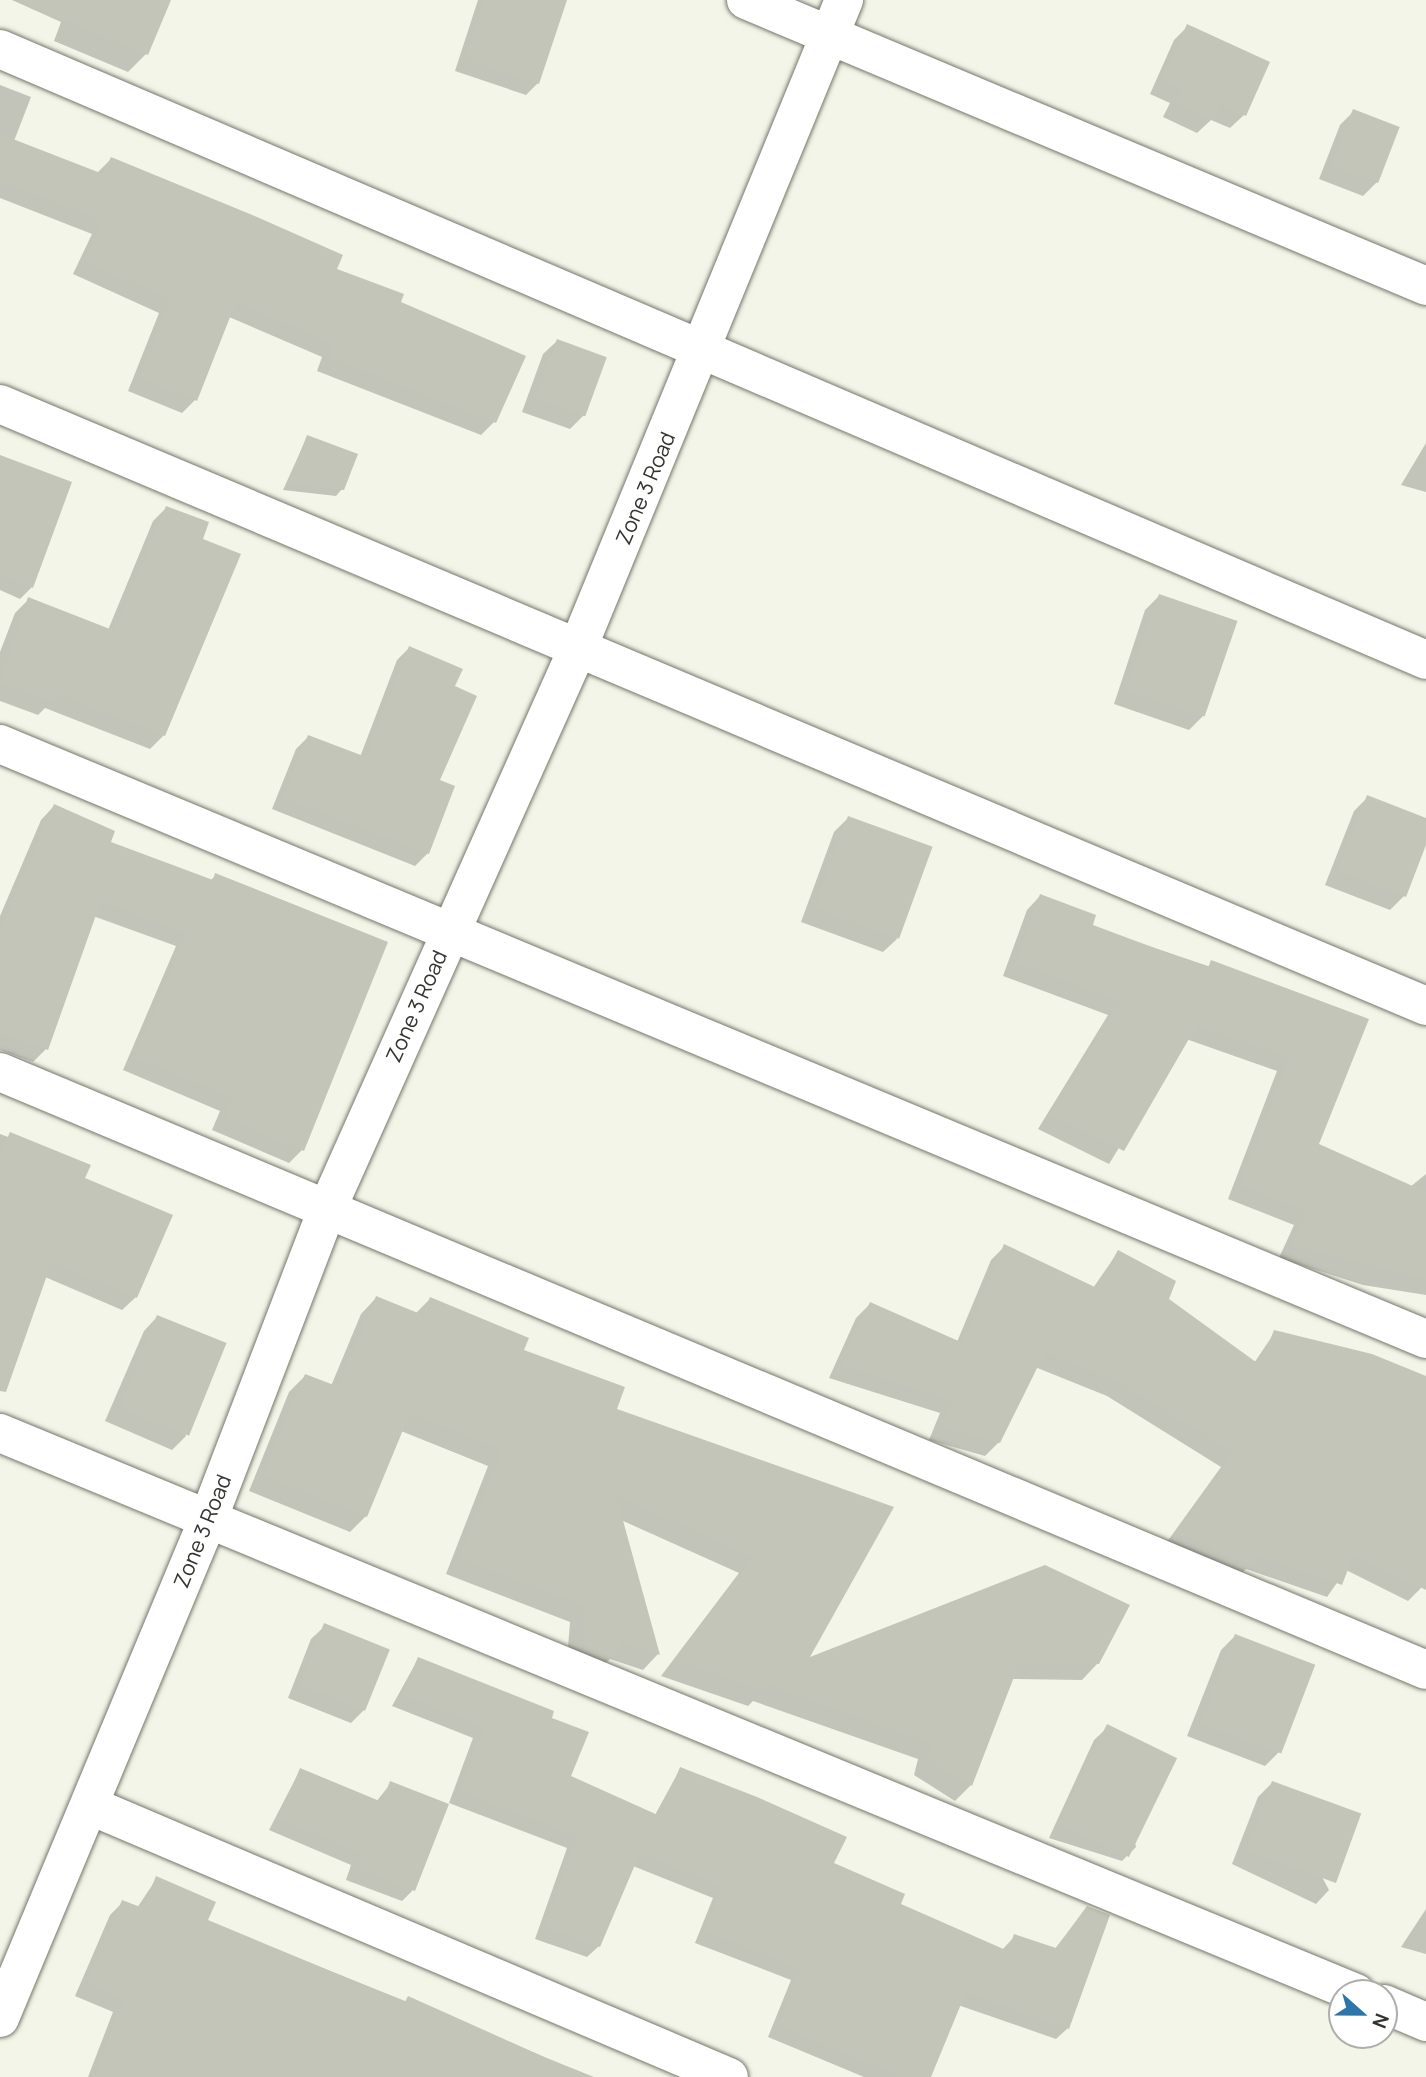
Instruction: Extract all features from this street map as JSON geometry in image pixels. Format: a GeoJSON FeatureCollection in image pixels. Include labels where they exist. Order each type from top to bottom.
{"type":"FeatureCollection","features":[{"type":"Feature","properties":{"kind":"street"},"geometry":{"type":"LineString","coordinates":[[746,0],[1426,286]]}},
{"type":"Feature","properties":{"kind":"street","name":"Zone 3 Road"},"geometry":{"type":"LineString","coordinates":[[0,2018],[91,1806],[209,1517],[328,1207],[577,650],[705,346],[844,0]]}},
{"type":"Feature","properties":{"kind":"street"},"geometry":{"type":"LineString","coordinates":[[0,49],[705,346],[1426,660]]}},
{"type":"Feature","properties":{"kind":"street"},"geometry":{"type":"LineString","coordinates":[[0,404],[577,650],[1426,1006]]}},
{"type":"Feature","properties":{"kind":"street"},"geometry":{"type":"LineString","coordinates":[[0,744],[1426,1339]]}},
{"type":"Feature","properties":{"kind":"street"},"geometry":{"type":"LineString","coordinates":[[0,1072],[328,1207],[1426,1670]]}},
{"type":"Feature","properties":{"kind":"street"},"geometry":{"type":"LineString","coordinates":[[0,1433],[209,1517],[1328,1981]]}},
{"type":"Feature","properties":{"kind":"street"},"geometry":{"type":"LineString","coordinates":[[91,1806],[729,2077]]}},
{"type":"Feature","properties":{"kind":"street"},"geometry":{"type":"LineString","coordinates":[[1398,2010],[1426,2022]]}},
{"type":"Feature","properties":{"kind":"building"},"geometry":{"type":"Polygon","coordinates":[[[18,0],[171,0],[148,55],[18,0]]]}},
{"type":"Feature","properties":{"kind":"building"},"geometry":{"type":"Polygon","coordinates":[[[485,0],[567,0],[539,84],[466,59],[485,0]]]}},
{"type":"Feature","properties":{"kind":"building"},"geometry":{"type":"Polygon","coordinates":[[[1187,24],[1270,62],[1246,116],[1220,104],[1213,120],[1175,103],[1183,89],[1162,80],[1187,24]]]}},
{"type":"Feature","properties":{"kind":"building"},"geometry":{"type":"Polygon","coordinates":[[[1353,109],[1400,127],[1378,183],[1331,165],[1353,109]]]}},
{"type":"Feature","properties":{"kind":"building"},"geometry":{"type":"Polygon","coordinates":[[[0,134],[103,174],[111,157],[257,217],[343,255],[337,269],[404,294],[401,302],[526,356],[496,423],[329,357],[334,344],[236,302],[197,401],[140,377],[171,300],[85,261],[104,220],[0,181],[0,134]]]}},
{"type":"Feature","properties":{"kind":"building"},"geometry":{"type":"Polygon","coordinates":[[[557,339],[607,357],[585,416],[535,398],[557,339]]]}},
{"type":"Feature","properties":{"kind":"building"},"geometry":{"type":"Polygon","coordinates":[[[307,435],[358,454],[344,490],[288,484],[307,435]]]}},
{"type":"Feature","properties":{"kind":"building"},"geometry":{"type":"Polygon","coordinates":[[[0,455],[72,482],[33,588],[0,573],[0,455]]]}},
{"type":"Feature","properties":{"kind":"building"},"geometry":{"type":"Polygon","coordinates":[[[166,506],[209,522],[203,539],[241,554],[165,736],[56,693],[53,702],[0,682],[28,597],[115,631],[166,506]]]}},
{"type":"Feature","properties":{"kind":"building"},"geometry":{"type":"Polygon","coordinates":[[[1159,594],[1237,621],[1205,717],[1126,689],[1159,594]]]}},
{"type":"Feature","properties":{"kind":"building"},"geometry":{"type":"Polygon","coordinates":[[[409,646],[463,669],[455,686],[477,696],[440,780],[455,786],[429,854],[283,797],[308,735],[366,757],[409,646]]]}},
{"type":"Feature","properties":{"kind":"building"},"geometry":{"type":"Polygon","coordinates":[[[1367,795],[1426,818],[1426,845],[1406,897],[1338,871],[1367,795]]]}},
{"type":"Feature","properties":{"kind":"building"},"geometry":{"type":"Polygon","coordinates":[[[54,804],[115,831],[111,842],[213,880],[215,873],[388,942],[304,1151],[224,1117],[232,1097],[135,1057],[187,933],[101,901],[48,1050],[0,1033],[0,931],[54,804]]]}},
{"type":"Feature","properties":{"kind":"building"},"geometry":{"type":"Polygon","coordinates":[[[848,816],[933,847],[899,939],[814,908],[848,816]]]}},
{"type":"Feature","properties":{"kind":"building"},"geometry":{"type":"Polygon","coordinates":[[[1040,894],[1096,915],[1093,925],[1208,968],[1211,960],[1369,1019],[1319,1144],[1426,1192],[1426,1279],[1292,1245],[1306,1211],[1240,1185],[1290,1057],[1197,1025],[1124,1151],[1051,1114],[1120,1001],[1016,963],[1040,894]]]}},
{"type":"Feature","properties":{"kind":"building"},"geometry":{"type":"Polygon","coordinates":[[[10,1132],[91,1165],[85,1178],[173,1215],[137,1298],[52,1261],[6,1392],[0,1391],[0,1156],[10,1132]]]}},
{"type":"Feature","properties":{"kind":"building"},"geometry":{"type":"Polygon","coordinates":[[[1004,1244],[1097,1288],[1118,1250],[1176,1281],[1169,1299],[1260,1365],[1274,1330],[1372,1354],[1426,1376],[1426,1590],[1354,1554],[1342,1585],[1257,1555],[1253,1566],[1176,1533],[1234,1453],[1121,1383],[1045,1352],[1000,1443],[941,1426],[952,1400],[841,1365],[870,1302],[963,1343],[1004,1244]]]}},
{"type":"Feature","properties":{"kind":"building"},"geometry":{"type":"Polygon","coordinates":[[[376,1296],[423,1315],[430,1297],[529,1338],[524,1350],[625,1387],[617,1409],[894,1507],[810,1657],[1045,1565],[1130,1605],[1099,1664],[1019,1664],[972,1786],[928,1759],[933,1744],[769,1685],[765,1691],[675,1660],[753,1557],[616,1495],[660,1655],[623,1642],[613,1658],[582,1644],[585,1606],[460,1558],[502,1450],[410,1413],[367,1517],[263,1475],[305,1374],[339,1387],[376,1296]]]}},
{"type":"Feature","properties":{"kind":"building"},"geometry":{"type":"Polygon","coordinates":[[[157,1315],[227,1343],[189,1436],[120,1408],[157,1315]]]}},
{"type":"Feature","properties":{"kind":"building"},"geometry":{"type":"Polygon","coordinates":[[[324,1623],[390,1650],[365,1711],[299,1684],[324,1623]]]}},
{"type":"Feature","properties":{"kind":"building"},"geometry":{"type":"Polygon","coordinates":[[[1235,1634],[1315,1665],[1281,1754],[1201,1723],[1235,1634]]]}},
{"type":"Feature","properties":{"kind":"building"},"geometry":{"type":"Polygon","coordinates":[[[418,1657],[554,1711],[552,1718],[589,1732],[571,1776],[660,1816],[680,1767],[757,1797],[847,1837],[834,1863],[905,1894],[901,1904],[1008,1951],[1014,1934],[1056,1948],[1087,1906],[1110,1915],[1069,2029],[966,1992],[931,2077],[902,2077],[778,2025],[801,1968],[705,1931],[723,1886],[640,1853],[600,1947],[545,1927],[578,1836],[460,1791],[484,1726],[402,1695],[418,1657]]]}},
{"type":"Feature","properties":{"kind":"building"},"geometry":{"type":"Polygon","coordinates":[[[1107,1724],[1177,1758],[1129,1857],[1059,1823],[1107,1724]]]}},
{"type":"Feature","properties":{"kind":"building"},"geometry":{"type":"Polygon","coordinates":[[[300,1768],[382,1802],[390,1781],[449,1804],[415,1891],[356,1868],[362,1853],[279,1819],[300,1768]]]}},
{"type":"Feature","properties":{"kind":"building"},"geometry":{"type":"Polygon","coordinates":[[[1272,1781],[1361,1813],[1336,1883],[1247,1851],[1272,1781]]]}},
{"type":"Feature","properties":{"kind":"building"},"geometry":{"type":"Polygon","coordinates":[[[156,1876],[216,1902],[208,1920],[405,2002],[408,1996],[589,2077],[94,2077],[124,1999],[87,1983],[122,1900],[143,1908],[156,1876]]]}}]}
